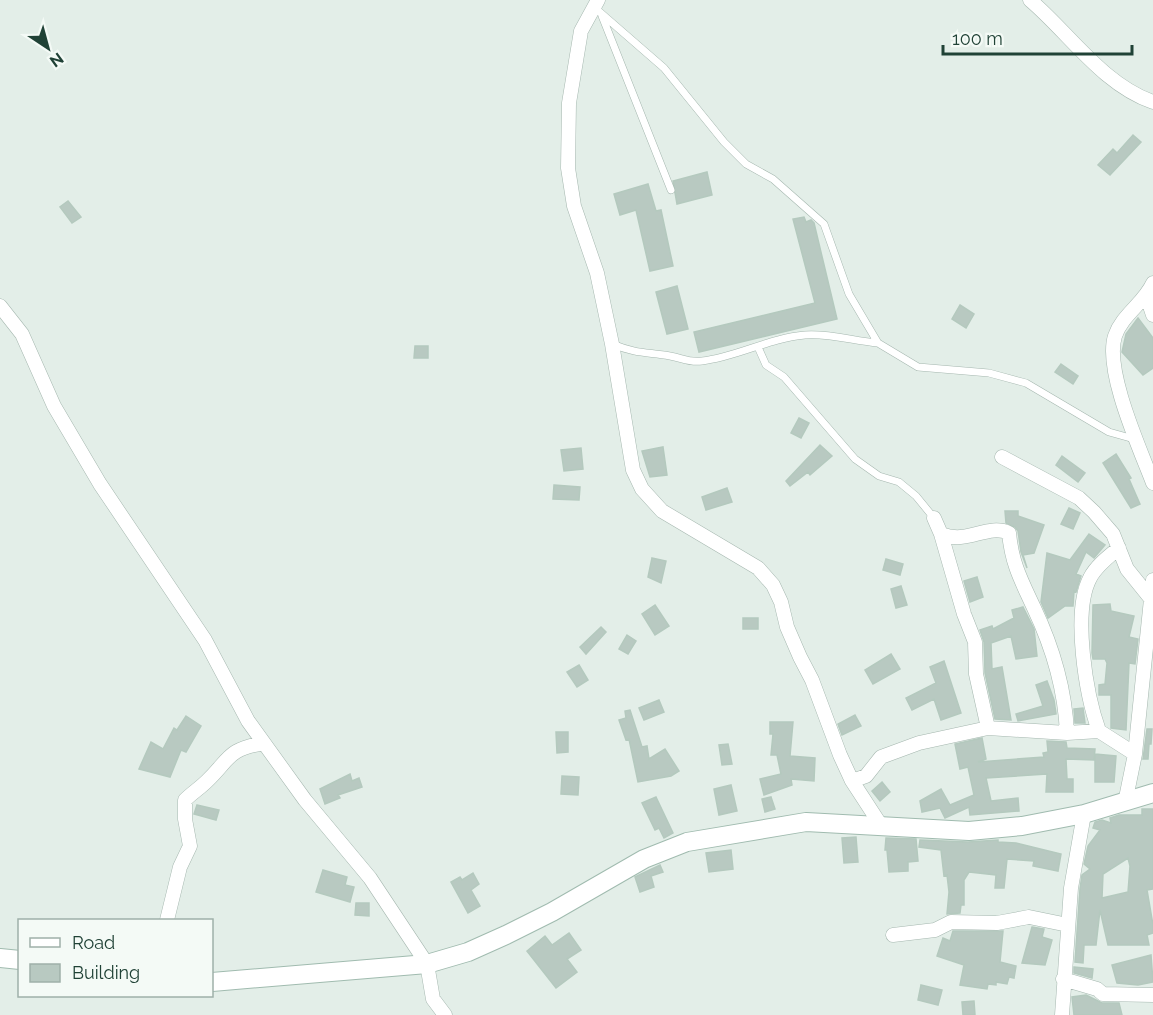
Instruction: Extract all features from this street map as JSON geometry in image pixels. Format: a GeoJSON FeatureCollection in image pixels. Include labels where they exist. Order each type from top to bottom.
{"type":"FeatureCollection","features":[{"type":"Feature","properties":{"kind":"street"},"geometry":{"type":"LineString","coordinates":[[1030,0],[1092,62],[1129,90],[1153,102]]}},
{"type":"Feature","properties":{"kind":"street"},"geometry":{"type":"LineString","coordinates":[[598,7],[584,21],[581,31],[569,103],[568,168],[574,206],[597,273],[612,344],[629,435],[629,458],[642,489],[662,511],[758,567],[773,585],[781,602],[787,627],[812,680],[852,781],[882,828]]}},
{"type":"Feature","properties":{"kind":"street"},"geometry":{"type":"LineString","coordinates":[[1153,283],[1147,297],[1119,328],[1114,344],[1115,375],[1153,483]]}},
{"type":"Feature","properties":{"kind":"street"},"geometry":{"type":"LineString","coordinates":[[1147,297],[1153,315]]}},
{"type":"Feature","properties":{"kind":"street"},"geometry":{"type":"LineString","coordinates":[[0,306],[22,334],[54,406],[100,484],[171,586],[215,656],[248,722],[305,800],[370,878],[427,964],[433,999],[445,1015]]}},
{"type":"Feature","properties":{"kind":"street"},"geometry":{"type":"LineString","coordinates":[[1137,440],[1153,444]]}},
{"type":"Feature","properties":{"kind":"street"},"geometry":{"type":"LineString","coordinates":[[1002,457],[1079,498],[1110,530],[1128,569],[1152,600]]}},
{"type":"Feature","properties":{"kind":"street"},"geometry":{"type":"LineString","coordinates":[[934,518],[975,642],[976,674],[988,728]]}},
{"type":"Feature","properties":{"kind":"street"},"geometry":{"type":"LineString","coordinates":[[941,534],[956,539],[992,531],[1009,533],[1015,570],[1056,663],[1062,684],[1067,733]]}},
{"type":"Feature","properties":{"kind":"street"},"geometry":{"type":"LineString","coordinates":[[1099,731],[1088,683],[1081,629],[1091,575],[1119,548]]}},
{"type":"Feature","properties":{"kind":"street"},"geometry":{"type":"LineString","coordinates":[[1125,803],[1135,753],[1145,638],[1153,580]]}},
{"type":"Feature","properties":{"kind":"street"},"geometry":{"type":"LineString","coordinates":[[852,781],[866,776],[881,757],[919,743],[988,728],[1067,733],[1099,731],[1135,753]]}},
{"type":"Feature","properties":{"kind":"street"},"geometry":{"type":"LineString","coordinates":[[167,919],[180,867],[190,846],[185,819],[186,800],[208,780],[229,755],[248,746],[264,743]]}},
{"type":"Feature","properties":{"kind":"street"},"geometry":{"type":"LineString","coordinates":[[213,982],[427,964],[468,952],[506,935],[644,859],[687,842],[806,822],[882,828],[969,831],[1022,826],[1125,803],[1153,793]]}},
{"type":"Feature","properties":{"kind":"street"},"geometry":{"type":"LineString","coordinates":[[1062,1015],[1068,926],[1084,813]]}},
{"type":"Feature","properties":{"kind":"street"},"geometry":{"type":"LineString","coordinates":[[893,935],[935,930],[951,922],[997,923],[1029,917],[1068,926]]}},
{"type":"Feature","properties":{"kind":"street"},"geometry":{"type":"LineString","coordinates":[[0,958],[18,960]]}},
{"type":"Feature","properties":{"kind":"street"},"geometry":{"type":"LineString","coordinates":[[1063,979],[1097,989],[1103,994],[1153,995]]}},
{"type":"Feature","properties":{"kind":"lane"},"geometry":{"type":"LineString","coordinates":[[598,7],[671,190]]}},
{"type":"Feature","properties":{"kind":"lane"},"geometry":{"type":"LineString","coordinates":[[598,7],[663,68],[746,164],[772,180],[824,224],[849,294],[878,343]]}},
{"type":"Feature","properties":{"kind":"lane"},"geometry":{"type":"LineString","coordinates":[[612,344],[636,354],[672,356],[686,362],[704,361],[804,335],[828,335],[878,343],[918,367],[989,373],[1026,383],[1109,432],[1137,440]]}},
{"type":"Feature","properties":{"kind":"lane"},"geometry":{"type":"LineString","coordinates":[[758,347],[766,365],[784,377],[850,453],[866,468],[899,482],[916,496],[934,518]]}},
{"type":"Feature","properties":{"kind":"building"},"geometry":{"type":"Polygon","coordinates":[[[1133,135],[1141,142],[1110,175],[1098,165],[1113,149],[1117,153],[1133,135]]]}},
{"type":"Feature","properties":{"kind":"building"},"geometry":{"type":"Polygon","coordinates":[[[707,172],[712,195],[677,204],[673,181],[707,172]]]}},
{"type":"Feature","properties":{"kind":"building"},"geometry":{"type":"Polygon","coordinates":[[[648,184],[656,211],[661,210],[673,266],[650,271],[636,210],[620,215],[614,194],[648,184]]]}},
{"type":"Feature","properties":{"kind":"building"},"geometry":{"type":"Polygon","coordinates":[[[68,201],[81,217],[72,223],[60,207],[68,201]]]}},
{"type":"Feature","properties":{"kind":"building"},"geometry":{"type":"Polygon","coordinates":[[[804,217],[806,222],[811,220],[814,223],[837,319],[699,352],[694,332],[815,303],[793,219],[804,217]]]}},
{"type":"Feature","properties":{"kind":"building"},"geometry":{"type":"Polygon","coordinates":[[[677,286],[688,329],[667,334],[656,292],[677,286]]]}},
{"type":"Feature","properties":{"kind":"building"},"geometry":{"type":"Polygon","coordinates":[[[960,305],[974,314],[966,328],[952,319],[960,305]]]}},
{"type":"Feature","properties":{"kind":"building"},"geometry":{"type":"Polygon","coordinates":[[[1138,318],[1153,338],[1153,368],[1143,375],[1122,352],[1126,334],[1138,318]]]}},
{"type":"Feature","properties":{"kind":"building"},"geometry":{"type":"Polygon","coordinates":[[[415,346],[428,346],[428,358],[414,358],[415,346]]]}},
{"type":"Feature","properties":{"kind":"building"},"geometry":{"type":"Polygon","coordinates":[[[1061,364],[1078,376],[1073,384],[1055,372],[1061,364]]]}},
{"type":"Feature","properties":{"kind":"building"},"geometry":{"type":"Polygon","coordinates":[[[799,418],[809,423],[801,438],[791,433],[799,418]]]}},
{"type":"Feature","properties":{"kind":"building"},"geometry":{"type":"Polygon","coordinates":[[[820,445],[832,456],[810,475],[808,472],[790,486],[786,481],[820,445]]]}},
{"type":"Feature","properties":{"kind":"building"},"geometry":{"type":"Polygon","coordinates":[[[663,447],[667,475],[650,477],[642,451],[663,447]]]}},
{"type":"Feature","properties":{"kind":"building"},"geometry":{"type":"Polygon","coordinates":[[[581,448],[583,469],[564,471],[561,450],[581,448]]]}},
{"type":"Feature","properties":{"kind":"building"},"geometry":{"type":"Polygon","coordinates":[[[1116,454],[1131,478],[1129,479],[1140,504],[1131,508],[1103,463],[1116,454]]]}},
{"type":"Feature","properties":{"kind":"building"},"geometry":{"type":"Polygon","coordinates":[[[1062,456],[1085,473],[1078,482],[1056,465],[1062,456]]]}},
{"type":"Feature","properties":{"kind":"building"},"geometry":{"type":"Polygon","coordinates":[[[554,485],[580,487],[579,500],[553,499],[554,485]]]}},
{"type":"Feature","properties":{"kind":"building"},"geometry":{"type":"Polygon","coordinates":[[[727,488],[732,502],[706,510],[702,497],[727,488]]]}},
{"type":"Feature","properties":{"kind":"building"},"geometry":{"type":"Polygon","coordinates":[[[1069,508],[1080,513],[1073,529],[1061,524],[1069,508]]]}},
{"type":"Feature","properties":{"kind":"building"},"geometry":{"type":"Polygon","coordinates":[[[1005,511],[1018,511],[1018,516],[1044,525],[1034,553],[1023,555],[1027,568],[1021,552],[1018,531],[1006,523],[1005,511]]]}},
{"type":"Feature","properties":{"kind":"building"},"geometry":{"type":"Polygon","coordinates":[[[1089,534],[1105,545],[1094,558],[1086,552],[1076,574],[1081,576],[1076,592],[1074,591],[1073,606],[1065,606],[1048,618],[1041,602],[1047,553],[1070,560],[1089,534]]]}},
{"type":"Feature","properties":{"kind":"building"},"geometry":{"type":"Polygon","coordinates":[[[652,558],[666,561],[661,583],[648,577],[652,558]]]}},
{"type":"Feature","properties":{"kind":"building"},"geometry":{"type":"Polygon","coordinates":[[[886,559],[903,564],[900,575],[883,570],[886,559]]]}},
{"type":"Feature","properties":{"kind":"building"},"geometry":{"type":"Polygon","coordinates":[[[977,577],[983,597],[970,602],[964,581],[977,577]]]}},
{"type":"Feature","properties":{"kind":"building"},"geometry":{"type":"Polygon","coordinates":[[[901,586],[907,605],[896,608],[891,589],[901,586]]]}},
{"type":"Feature","properties":{"kind":"building"},"geometry":{"type":"Polygon","coordinates":[[[1110,604],[1111,611],[1134,616],[1129,637],[1138,639],[1135,664],[1129,663],[1126,730],[1111,728],[1111,695],[1099,695],[1099,685],[1105,684],[1107,663],[1105,659],[1093,659],[1092,653],[1093,605],[1110,604]]]}},
{"type":"Feature","properties":{"kind":"building"},"geometry":{"type":"Polygon","coordinates":[[[655,605],[669,626],[655,635],[642,614],[655,605]]]}},
{"type":"Feature","properties":{"kind":"building"},"geometry":{"type":"Polygon","coordinates":[[[1023,607],[1034,629],[1037,656],[1016,659],[1011,636],[991,643],[992,669],[1002,667],[1011,720],[995,719],[985,673],[984,642],[980,630],[992,626],[993,629],[1014,618],[1012,610],[1023,607]]]}},
{"type":"Feature","properties":{"kind":"building"},"geometry":{"type":"Polygon","coordinates":[[[743,618],[758,618],[758,629],[743,629],[743,618]]]}},
{"type":"Feature","properties":{"kind":"building"},"geometry":{"type":"Polygon","coordinates":[[[601,627],[606,632],[586,654],[580,647],[601,627]]]}},
{"type":"Feature","properties":{"kind":"building"},"geometry":{"type":"Polygon","coordinates":[[[627,635],[636,641],[628,654],[619,649],[627,635]]]}},
{"type":"Feature","properties":{"kind":"building"},"geometry":{"type":"Polygon","coordinates":[[[891,654],[900,669],[873,684],[865,670],[891,654]]]}},
{"type":"Feature","properties":{"kind":"building"},"geometry":{"type":"Polygon","coordinates":[[[944,661],[961,713],[941,720],[934,699],[912,710],[906,698],[936,683],[930,667],[944,661]]]}},
{"type":"Feature","properties":{"kind":"building"},"geometry":{"type":"Polygon","coordinates":[[[579,665],[588,680],[577,687],[567,672],[579,665]]]}},
{"type":"Feature","properties":{"kind":"building"},"geometry":{"type":"Polygon","coordinates":[[[1047,681],[1056,714],[1018,721],[1016,714],[1043,706],[1036,685],[1047,681]]]}},
{"type":"Feature","properties":{"kind":"building"},"geometry":{"type":"Polygon","coordinates":[[[659,700],[664,712],[644,720],[639,708],[659,700]]]}},
{"type":"Feature","properties":{"kind":"building"},"geometry":{"type":"Polygon","coordinates":[[[1083,708],[1085,723],[1075,723],[1074,709],[1083,708]]]}},
{"type":"Feature","properties":{"kind":"building"},"geometry":{"type":"Polygon","coordinates":[[[630,710],[642,747],[647,746],[649,759],[665,749],[679,771],[671,776],[638,782],[629,739],[626,740],[619,720],[626,718],[625,711],[630,710]]]}},
{"type":"Feature","properties":{"kind":"building"},"geometry":{"type":"Polygon","coordinates":[[[855,715],[861,726],[842,735],[838,724],[855,715]]]}},
{"type":"Feature","properties":{"kind":"building"},"geometry":{"type":"Polygon","coordinates":[[[186,716],[201,726],[186,752],[181,750],[170,777],[139,769],[151,742],[163,749],[174,728],[177,730],[186,716]]]}},
{"type":"Feature","properties":{"kind":"building"},"geometry":{"type":"Polygon","coordinates":[[[770,722],[793,722],[790,756],[815,758],[814,781],[791,779],[792,785],[764,795],[760,779],[781,774],[777,755],[771,755],[773,734],[770,734],[770,722]]]}},
{"type":"Feature","properties":{"kind":"building"},"geometry":{"type":"Polygon","coordinates":[[[1147,729],[1152,729],[1151,744],[1149,744],[1148,759],[1143,759],[1147,729]]]}},
{"type":"Feature","properties":{"kind":"building"},"geometry":{"type":"Polygon","coordinates":[[[556,732],[568,732],[568,752],[557,753],[556,732]]]}},
{"type":"Feature","properties":{"kind":"building"},"geometry":{"type":"Polygon","coordinates":[[[982,738],[986,759],[978,762],[1044,757],[1043,753],[1048,752],[1047,741],[1066,742],[1067,748],[1095,749],[1094,760],[1066,759],[1067,779],[1073,779],[1073,792],[1046,792],[1047,774],[986,778],[991,801],[1018,798],[1019,811],[970,815],[969,807],[945,818],[940,808],[922,812],[920,801],[941,789],[950,805],[974,795],[968,767],[960,769],[955,744],[982,738]]]}},
{"type":"Feature","properties":{"kind":"building"},"geometry":{"type":"Polygon","coordinates":[[[728,744],[732,764],[722,765],[719,745],[728,744]]]}},
{"type":"Feature","properties":{"kind":"building"},"geometry":{"type":"Polygon","coordinates":[[[1095,754],[1116,756],[1114,782],[1095,782],[1095,754]]]}},
{"type":"Feature","properties":{"kind":"building"},"geometry":{"type":"Polygon","coordinates":[[[350,774],[352,781],[359,778],[362,787],[338,795],[340,798],[325,804],[320,789],[350,774]]]}},
{"type":"Feature","properties":{"kind":"building"},"geometry":{"type":"Polygon","coordinates":[[[562,776],[579,777],[578,795],[561,794],[562,776]]]}},
{"type":"Feature","properties":{"kind":"building"},"geometry":{"type":"Polygon","coordinates":[[[882,782],[890,792],[880,801],[872,791],[882,782]]]}},
{"type":"Feature","properties":{"kind":"building"},"geometry":{"type":"Polygon","coordinates":[[[731,785],[737,811],[719,815],[714,789],[731,785]]]}},
{"type":"Feature","properties":{"kind":"building"},"geometry":{"type":"Polygon","coordinates":[[[656,797],[673,833],[664,838],[659,828],[655,830],[642,803],[656,797]]]}},
{"type":"Feature","properties":{"kind":"building"},"geometry":{"type":"Polygon","coordinates":[[[771,797],[775,809],[765,812],[762,799],[771,797]]]}},
{"type":"Feature","properties":{"kind":"building"},"geometry":{"type":"Polygon","coordinates":[[[197,805],[219,810],[216,820],[194,814],[197,805]]]}},
{"type":"Feature","properties":{"kind":"building"},"geometry":{"type":"Polygon","coordinates":[[[1142,809],[1153,809],[1153,889],[1147,890],[1153,933],[1147,935],[1149,945],[1108,945],[1100,910],[1096,945],[1084,945],[1083,963],[1075,962],[1082,875],[1090,869],[1084,864],[1088,846],[1100,830],[1093,828],[1095,822],[1102,820],[1111,823],[1110,818],[1119,815],[1142,815],[1142,809]],[[1128,858],[1103,874],[1102,898],[1128,892],[1130,866],[1128,858]]]}},
{"type":"Feature","properties":{"kind":"building"},"geometry":{"type":"Polygon","coordinates":[[[856,837],[858,862],[844,863],[842,838],[856,837]]]}},
{"type":"Feature","properties":{"kind":"building"},"geometry":{"type":"Polygon","coordinates":[[[886,838],[916,839],[918,861],[908,862],[908,871],[889,872],[887,850],[885,850],[886,838]]]}},
{"type":"Feature","properties":{"kind":"building"},"geometry":{"type":"Polygon","coordinates":[[[920,840],[968,842],[998,840],[998,842],[1016,843],[1061,854],[1058,871],[1033,866],[1034,861],[1007,859],[1004,888],[995,888],[996,875],[969,872],[964,880],[964,905],[961,905],[960,913],[947,914],[949,892],[947,875],[944,876],[941,850],[919,847],[920,840]]]}},
{"type":"Feature","properties":{"kind":"building"},"geometry":{"type":"Polygon","coordinates":[[[731,850],[733,869],[709,872],[706,853],[731,850]]]}},
{"type":"Feature","properties":{"kind":"building"},"geometry":{"type":"Polygon","coordinates":[[[660,865],[663,872],[651,876],[654,887],[640,892],[635,877],[660,865]]]}},
{"type":"Feature","properties":{"kind":"building"},"geometry":{"type":"Polygon","coordinates":[[[323,870],[347,877],[345,885],[354,887],[350,902],[316,892],[323,870]]]}},
{"type":"Feature","properties":{"kind":"building"},"geometry":{"type":"Polygon","coordinates":[[[473,873],[479,884],[471,890],[480,906],[468,913],[451,882],[460,877],[462,880],[473,873]]]}},
{"type":"Feature","properties":{"kind":"building"},"geometry":{"type":"Polygon","coordinates":[[[356,903],[369,903],[369,916],[355,915],[356,903]]]}},
{"type":"Feature","properties":{"kind":"building"},"geometry":{"type":"Polygon","coordinates":[[[1032,927],[1044,929],[1042,937],[1052,940],[1045,965],[1022,963],[1032,927]]]}},
{"type":"Feature","properties":{"kind":"building"},"geometry":{"type":"Polygon","coordinates":[[[953,931],[1003,931],[1000,962],[1016,966],[1014,978],[1009,977],[1007,984],[996,982],[996,985],[988,984],[987,989],[960,985],[964,965],[937,956],[943,938],[950,941],[953,931]]]}},
{"type":"Feature","properties":{"kind":"building"},"geometry":{"type":"Polygon","coordinates":[[[569,933],[581,950],[567,959],[577,972],[556,988],[527,951],[545,936],[552,945],[569,933]]]}},
{"type":"Feature","properties":{"kind":"building"},"geometry":{"type":"Polygon","coordinates":[[[1151,955],[1153,982],[1138,985],[1117,983],[1112,965],[1151,955]]]}},
{"type":"Feature","properties":{"kind":"building"},"geometry":{"type":"Polygon","coordinates":[[[1074,967],[1093,969],[1092,978],[1074,973],[1074,967]]]}},
{"type":"Feature","properties":{"kind":"building"},"geometry":{"type":"Polygon","coordinates":[[[921,985],[942,990],[938,1005],[918,1000],[921,985]]]}},
{"type":"Feature","properties":{"kind":"building"},"geometry":{"type":"Polygon","coordinates":[[[1086,995],[1102,1003],[1119,1003],[1122,1015],[1074,1015],[1072,997],[1086,995]]]}},
{"type":"Feature","properties":{"kind":"building"},"geometry":{"type":"Polygon","coordinates":[[[974,1001],[975,1015],[963,1015],[962,1002],[974,1001]]]}}]}
